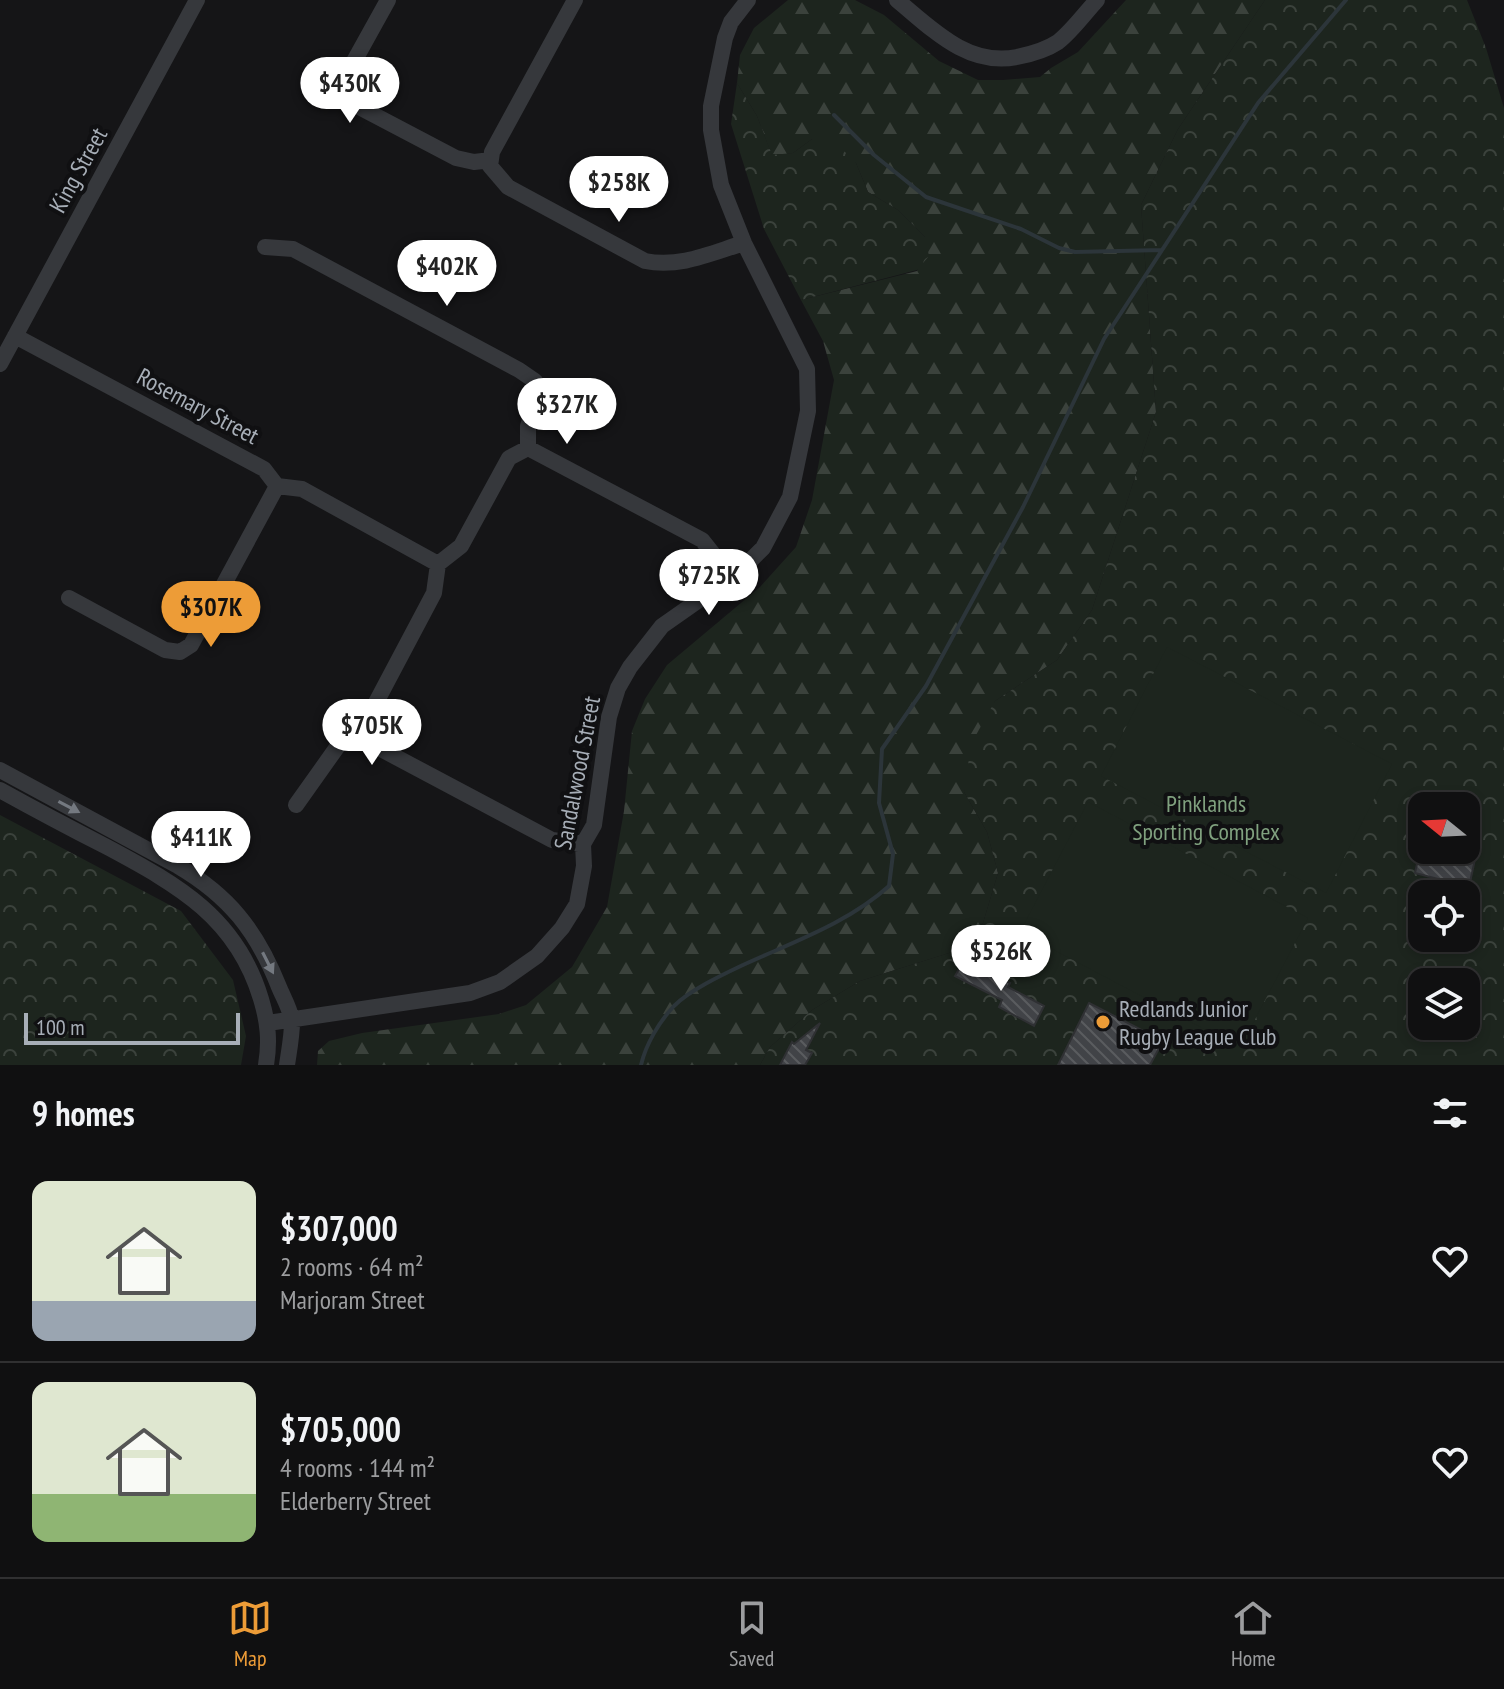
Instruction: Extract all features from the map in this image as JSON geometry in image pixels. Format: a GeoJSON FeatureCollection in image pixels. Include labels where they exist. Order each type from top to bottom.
{"type":"FeatureCollection","features":[{"type":"Feature","properties":{"kind":"street","name":"King Street"},"geometry":{"type":"LineString","coordinates":[[0,364],[197,0]]}},
{"type":"Feature","properties":{"kind":"street"},"geometry":{"type":"LineString","coordinates":[[388,0],[347,74],[343,89],[347,98],[456,158],[474,162],[491,160]]}},
{"type":"Feature","properties":{"kind":"street"},"geometry":{"type":"LineString","coordinates":[[575,0],[492,152],[490,166],[508,187],[645,261],[661,264],[683,262],[744,243]]}},
{"type":"Feature","properties":{"kind":"street","name":"Sandalwood Street"},"geometry":{"type":"LineString","coordinates":[[268,1023],[470,993],[500,982],[537,956],[569,916],[581,889],[583,844],[594,825],[609,717],[618,688],[644,646],[662,626],[709,593],[725,569],[751,560],[763,548],[790,497],[808,411],[807,369],[744,243],[721,185],[710,121],[714,82],[725,38],[731,22],[748,0]]}},
{"type":"Feature","properties":{"kind":"street"},"geometry":{"type":"LineString","coordinates":[[897,0],[959,49],[981,56],[1008,59],[1035,54],[1059,41],[1097,0]]}},
{"type":"Feature","properties":{"kind":"street"},"geometry":{"type":"LineString","coordinates":[[265,247],[293,249],[535,381],[538,396],[528,426],[528,448]]}},
{"type":"Feature","properties":{"kind":"street","name":"Rosemary Street"},"geometry":{"type":"LineString","coordinates":[[15,336],[264,469],[277,486],[302,489],[438,564]]}},
{"type":"Feature","properties":{"kind":"street"},"geometry":{"type":"LineString","coordinates":[[528,448],[702,540],[725,569]]}},
{"type":"Feature","properties":{"kind":"street"},"geometry":{"type":"LineString","coordinates":[[367,734],[371,712],[434,593],[438,564],[461,546],[509,458],[528,448]]}},
{"type":"Feature","properties":{"kind":"street"},"geometry":{"type":"LineString","coordinates":[[69,598],[165,650],[180,652],[191,645],[277,486]]}},
{"type":"Feature","properties":{"kind":"street"},"geometry":{"type":"LineString","coordinates":[[296,805],[340,743],[367,734]]}},
{"type":"Feature","properties":{"kind":"street"},"geometry":{"type":"LineString","coordinates":[[367,734],[379,748],[552,840],[583,844]]}},
{"type":"Feature","properties":{"kind":"street"},"geometry":{"type":"LineString","coordinates":[[0,770],[178,866],[229,903],[251,929],[276,978],[292,1019],[287,1065]]}},
{"type":"Feature","properties":{"kind":"street"},"geometry":{"type":"LineString","coordinates":[[0,790],[170,881],[219,921],[239,949],[257,984],[268,1023],[266,1065]]}},
{"type":"Feature","properties":{"kind":"green space"},"geometry":{"type":"Polygon","coordinates":[[[788,0],[855,0],[884,15],[939,61],[978,80],[1003,80],[1040,77],[1078,52],[1126,0],[1265,0],[1178,129],[1141,205],[1156,412],[1092,610],[1057,660],[995,701],[964,792],[987,832],[998,873],[983,923],[949,953],[860,981],[812,1010],[770,1047],[760,1065],[317,1065],[318,1051],[329,1041],[362,1033],[499,1014],[526,1005],[572,967],[607,907],[624,811],[632,731],[645,699],[667,665],[760,587],[796,547],[812,500],[834,380],[823,341],[801,300],[917,271],[925,237],[898,210],[868,192],[856,163],[812,139],[793,153],[772,156],[757,116],[737,83],[740,55],[754,28],[788,0]]]}},
{"type":"Feature","properties":{"kind":"green space","name":"Pinklands Sporting Complex"},"geometry":{"type":"Polygon","coordinates":[[[1265,0],[1467,0],[1486,48],[1504,108],[1504,1065],[760,1065],[770,1047],[812,1010],[860,981],[949,953],[983,923],[998,873],[987,832],[964,792],[971,744],[995,701],[1057,660],[1092,610],[1156,412],[1141,205],[1178,129],[1265,0]]]}},
{"type":"Feature","properties":{"kind":"green space"},"geometry":{"type":"Polygon","coordinates":[[[737,83],[757,116],[772,155],[793,153],[812,139],[834,141],[856,163],[868,192],[898,210],[925,237],[929,256],[917,270],[801,300],[764,229],[731,124],[737,83]]]}},
{"type":"Feature","properties":{"kind":"green space"},"geometry":{"type":"Polygon","coordinates":[[[1167,647],[1392,764],[1326,893],[1101,776],[1167,647]]]}},
{"type":"Feature","properties":{"kind":"green space"},"geometry":{"type":"Polygon","coordinates":[[[1088,802],[1308,918],[1240,1048],[1020,932],[1088,802]]]}},
{"type":"Feature","properties":{"kind":"green space"},"geometry":{"type":"Polygon","coordinates":[[[0,815],[181,911],[233,980],[246,1036],[241,1065],[0,1065],[0,815]]]}},
{"type":"Feature","properties":{"kind":"building"},"geometry":{"type":"Polygon","coordinates":[[[1417,864],[1474,864],[1471,880],[1442,880],[1415,873],[1417,864]]]}},
{"type":"Feature","properties":{"kind":"building"},"geometry":{"type":"Polygon","coordinates":[[[964,960],[1010,983],[1008,987],[1044,1006],[1034,1026],[999,1007],[1002,1000],[955,976],[964,960]]]}},
{"type":"Feature","properties":{"kind":"building","name":"Redlands Junior Rugby League Club"},"geometry":{"type":"Polygon","coordinates":[[[1089,1003],[1163,1041],[1150,1065],[1058,1065],[1089,1003]]]}},
{"type":"Feature","properties":{"kind":"building"},"geometry":{"type":"Polygon","coordinates":[[[820,1023],[806,1050],[812,1053],[805,1065],[780,1065],[792,1042],[794,1044],[820,1023]]]}},
{"type":"Feature","properties":{"kind":"waterway"},"geometry":{"type":"LineString","coordinates":[[641,1065],[658,1026],[674,1006],[689,994],[726,973],[838,921],[889,886],[893,854],[879,803],[882,749],[926,686],[1023,507],[1104,339],[1258,103],[1346,0]]}},
{"type":"Feature","properties":{"kind":"waterway"},"geometry":{"type":"LineString","coordinates":[[834,115],[874,155],[926,197],[1021,229],[1059,248],[1075,252],[1162,250]]}},
{"type":"Feature","properties":{"kind":"place","name":"Redlands Junior Rugby League Club"},"geometry":{"type":"Point","coordinates":[1103,1022]}}]}
